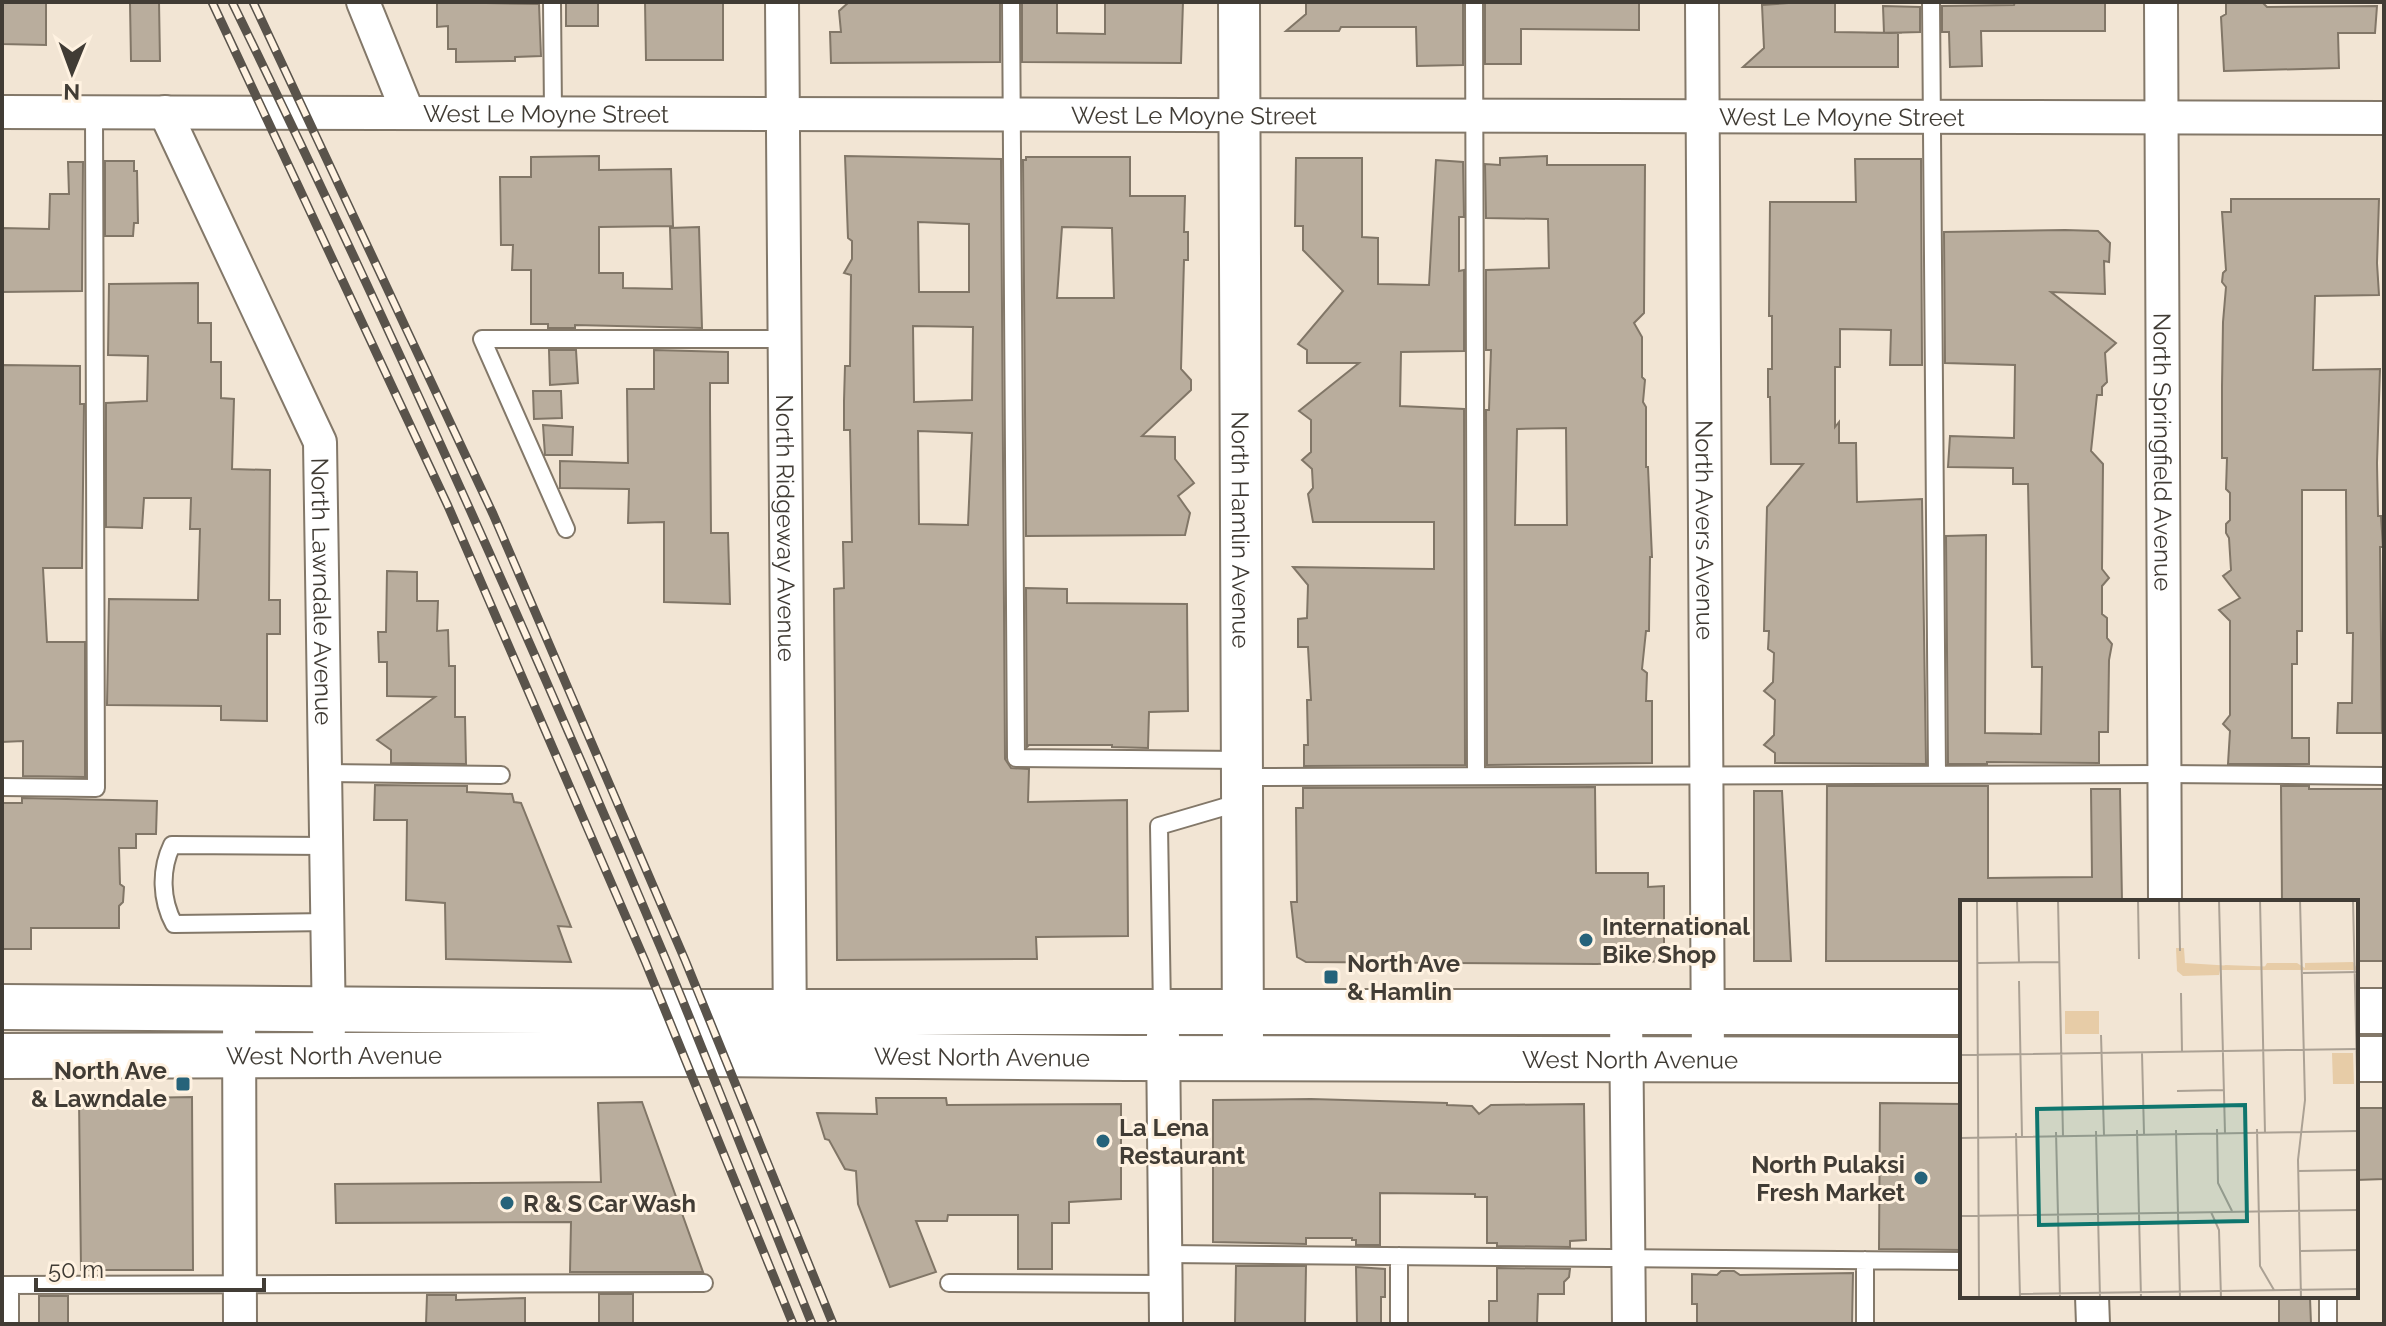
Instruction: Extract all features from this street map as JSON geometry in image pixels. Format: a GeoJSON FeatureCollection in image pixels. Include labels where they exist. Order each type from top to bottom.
{"type":"FeatureCollection","features":[{"type":"Feature","properties":{"kind":"main road","name":"West North Avenue"},"geometry":{"type":"LineString","coordinates":[[2,1007],[790,1013],[1960,1012]]}},
{"type":"Feature","properties":{"kind":"main road"},"geometry":{"type":"LineString","coordinates":[[2358,1011],[2384,1011]]}},
{"type":"Feature","properties":{"kind":"main road","name":"West North Avenue"},"geometry":{"type":"LineString","coordinates":[[2,1056],[790,1055],[1163,1059],[1960,1060]]}},
{"type":"Feature","properties":{"kind":"main road"},"geometry":{"type":"LineString","coordinates":[[2358,1059],[2384,1059]]}},
{"type":"Feature","properties":{"kind":"street"},"geometry":{"type":"LineString","coordinates":[[363,2],[408,113]]}},
{"type":"Feature","properties":{"kind":"street","name":"North Ridgeway Avenue"},"geometry":{"type":"LineString","coordinates":[[782,2],[790,1055]]}},
{"type":"Feature","properties":{"kind":"street","name":"North Hamlin Avenue"},"geometry":{"type":"LineString","coordinates":[[1239,2],[1243,1059]]}},
{"type":"Feature","properties":{"kind":"street","name":"North Avers Avenue"},"geometry":{"type":"LineString","coordinates":[[1702,2],[1708,1060]]}},
{"type":"Feature","properties":{"kind":"street","name":"North Springfield Avenue"},"geometry":{"type":"LineString","coordinates":[[2161,2],[2165,900]]}},
{"type":"Feature","properties":{"kind":"street","name":"West Le Moyne Street"},"geometry":{"type":"LineString","coordinates":[[2,112],[2384,118]]}},
{"type":"Feature","properties":{"kind":"street","name":"North Lawndale Avenue"},"geometry":{"type":"LineString","coordinates":[[165,112],[320,442],[329,1056]]}},
{"type":"Feature","properties":{"kind":"street"},"geometry":{"type":"LineString","coordinates":[[239,1008],[240,1324]]}},
{"type":"Feature","properties":{"kind":"street"},"geometry":{"type":"LineString","coordinates":[[1626,1012],[1629,1324]]}},
{"type":"Feature","properties":{"kind":"street"},"geometry":{"type":"LineString","coordinates":[[1162,1013],[1166,1324]]}},
{"type":"Feature","properties":{"kind":"street"},"geometry":{"type":"LineString","coordinates":[[2092,1298],[2093,1324]]}},
{"type":"Feature","properties":{"kind":"lane"},"geometry":{"type":"LineString","coordinates":[[552,2],[553,113]]}},
{"type":"Feature","properties":{"kind":"lane"},"geometry":{"type":"LineString","coordinates":[[1011,2],[1016,758],[1242,780],[1937,774],[2384,776]]}},
{"type":"Feature","properties":{"kind":"lane"},"geometry":{"type":"LineString","coordinates":[[1474,2],[1476,776]]}},
{"type":"Feature","properties":{"kind":"lane"},"geometry":{"type":"LineString","coordinates":[[1931,2],[1937,774]]}},
{"type":"Feature","properties":{"kind":"lane"},"geometry":{"type":"LineString","coordinates":[[2,787],[96,788],[94,112]]}},
{"type":"Feature","properties":{"kind":"lane"},"geometry":{"type":"LineString","coordinates":[[566,529],[482,339],[785,339]]}},
{"type":"Feature","properties":{"kind":"lane"},"geometry":{"type":"LineString","coordinates":[[326,773],[501,775]]}},
{"type":"Feature","properties":{"kind":"lane"},"geometry":{"type":"LineString","coordinates":[[1162,1013],[1159,826],[1242,780]]}},
{"type":"Feature","properties":{"kind":"lane"},"geometry":{"type":"LineString","coordinates":[[327,846],[172,845],[163,862],[165,908],[174,924],[329,922]]}},
{"type":"Feature","properties":{"kind":"lane"},"geometry":{"type":"LineString","coordinates":[[1399,1256],[1399,1324]]}},
{"type":"Feature","properties":{"kind":"lane"},"geometry":{"type":"LineString","coordinates":[[949,1283],[1399,1256],[1960,1261]]}},
{"type":"Feature","properties":{"kind":"lane"},"geometry":{"type":"LineString","coordinates":[[1865,1260],[1865,1324]]}},
{"type":"Feature","properties":{"kind":"lane"},"geometry":{"type":"LineString","coordinates":[[10,1324],[6,1285],[704,1283]]}},
{"type":"Feature","properties":{"kind":"lane"},"geometry":{"type":"LineString","coordinates":[[2328,1298],[2328,1324]]}},
{"type":"Feature","properties":{"kind":"building"},"geometry":{"type":"Polygon","coordinates":[[[2,2],[46,2],[46,45],[2,44],[2,2]]]}},
{"type":"Feature","properties":{"kind":"building"},"geometry":{"type":"Polygon","coordinates":[[[159,2],[160,61],[131,61],[130,3],[159,2]]]}},
{"type":"Feature","properties":{"kind":"building"},"geometry":{"type":"Polygon","coordinates":[[[437,2],[539,4],[541,56],[515,57],[515,61],[456,62],[456,49],[448,49],[448,26],[437,27],[437,2]]]}},
{"type":"Feature","properties":{"kind":"building"},"geometry":{"type":"Polygon","coordinates":[[[566,2],[598,2],[598,26],[566,26],[566,2]]]}},
{"type":"Feature","properties":{"kind":"building"},"geometry":{"type":"Polygon","coordinates":[[[645,2],[723,2],[723,60],[646,60],[645,2]]]}},
{"type":"Feature","properties":{"kind":"building"},"geometry":{"type":"Polygon","coordinates":[[[849,2],[1000,2],[1000,62],[831,63],[830,32],[841,32],[839,11],[849,2]]]}},
{"type":"Feature","properties":{"kind":"building"},"geometry":{"type":"Polygon","coordinates":[[[1022,2],[1057,2],[1057,33],[1105,34],[1105,2],[1183,2],[1181,63],[1022,62],[1022,2]]]}},
{"type":"Feature","properties":{"kind":"building"},"geometry":{"type":"Polygon","coordinates":[[[1639,2],[1639,30],[1521,29],[1521,64],[1485,64],[1485,3],[1639,2]]]}},
{"type":"Feature","properties":{"kind":"building"},"geometry":{"type":"Polygon","coordinates":[[[1835,2],[1835,32],[1898,33],[1898,67],[1743,67],[1764,48],[1762,5],[1835,2]]]}},
{"type":"Feature","properties":{"kind":"building"},"geometry":{"type":"Polygon","coordinates":[[[2015,2],[2105,2],[2105,31],[1981,31],[1982,66],[1950,67],[1949,32],[1942,32],[1942,6],[2014,5],[2015,2]]]}},
{"type":"Feature","properties":{"kind":"building"},"geometry":{"type":"Polygon","coordinates":[[[1306,3],[1463,3],[1463,65],[1417,66],[1416,27],[1286,31],[1306,14],[1306,3]]]}},
{"type":"Feature","properties":{"kind":"building"},"geometry":{"type":"Polygon","coordinates":[[[2226,3],[2263,3],[2267,7],[2377,6],[2375,33],[2338,33],[2339,68],[2224,71],[2221,17],[2226,14],[2226,3]]]}},
{"type":"Feature","properties":{"kind":"building"},"geometry":{"type":"Polygon","coordinates":[[[1883,6],[1920,7],[1920,32],[1884,33],[1883,6]]]}},
{"type":"Feature","properties":{"kind":"building"},"geometry":{"type":"Polygon","coordinates":[[[599,156],[599,170],[671,169],[673,226],[599,227],[599,273],[623,273],[623,288],[672,289],[670,228],[699,227],[702,328],[575,325],[575,328],[548,328],[548,324],[531,324],[531,270],[512,270],[513,245],[501,245],[500,177],[531,177],[531,157],[599,156]]]}},
{"type":"Feature","properties":{"kind":"building"},"geometry":{"type":"Polygon","coordinates":[[[845,156],[1001,159],[1005,759],[1011,768],[1029,769],[1028,802],[1127,800],[1128,936],[1036,937],[1037,959],[837,960],[834,589],[844,588],[843,542],[852,542],[850,430],[844,430],[845,366],[850,366],[851,275],[844,273],[852,259],[852,241],[848,238],[845,156]],[[918,222],[919,292],[969,292],[969,224],[918,222]],[[913,326],[914,402],[972,400],[973,327],[913,326]],[[918,431],[919,524],[968,525],[972,433],[918,431]]]}},
{"type":"Feature","properties":{"kind":"building"},"geometry":{"type":"Polygon","coordinates":[[[1547,156],[1547,165],[1645,165],[1644,313],[1634,323],[1642,337],[1642,377],[1645,380],[1643,402],[1646,407],[1652,557],[1649,631],[1646,631],[1642,669],[1647,673],[1646,701],[1652,701],[1652,763],[1487,765],[1486,410],[1489,410],[1491,350],[1486,350],[1486,270],[1549,268],[1548,219],[1486,218],[1485,164],[1500,165],[1500,158],[1547,156]],[[1566,428],[1517,429],[1515,525],[1567,525],[1566,428]]]}},
{"type":"Feature","properties":{"kind":"building"},"geometry":{"type":"Polygon","coordinates":[[[1026,157],[1130,157],[1130,196],[1185,196],[1184,232],[1188,232],[1188,260],[1184,260],[1181,369],[1191,380],[1191,390],[1142,436],[1175,437],[1175,459],[1194,483],[1178,496],[1190,513],[1185,535],[1026,536],[1023,160],[1026,157]],[[1062,227],[1057,298],[1114,298],[1112,228],[1062,227]]]}},
{"type":"Feature","properties":{"kind":"building"},"geometry":{"type":"Polygon","coordinates":[[[1296,158],[1362,158],[1362,237],[1378,238],[1378,284],[1429,285],[1436,160],[1463,162],[1464,217],[1459,217],[1459,271],[1464,270],[1464,351],[1401,352],[1400,406],[1464,409],[1465,765],[1304,766],[1304,745],[1308,745],[1307,700],[1311,700],[1308,647],[1298,647],[1298,619],[1307,618],[1308,585],[1293,567],[1434,569],[1434,522],[1313,522],[1308,494],[1313,488],[1312,469],[1302,460],[1311,452],[1311,420],[1299,411],[1359,363],[1307,363],[1307,350],[1298,344],[1343,291],[1303,250],[1303,226],[1295,226],[1296,158]]]}},
{"type":"Feature","properties":{"kind":"building"},"geometry":{"type":"Polygon","coordinates":[[[1855,159],[1921,159],[1922,365],[1890,365],[1891,330],[1840,329],[1840,367],[1835,367],[1835,427],[1839,422],[1839,443],[1856,443],[1857,502],[1922,499],[1926,764],[1775,763],[1775,753],[1764,745],[1774,735],[1775,700],[1764,691],[1773,682],[1774,653],[1768,649],[1769,631],[1764,631],[1767,507],[1803,464],[1771,464],[1768,397],[1768,369],[1772,369],[1770,202],[1856,202],[1855,159]]]}},
{"type":"Feature","properties":{"kind":"building"},"geometry":{"type":"Polygon","coordinates":[[[105,161],[134,161],[138,223],[134,223],[133,236],[105,236],[105,161]]]}},
{"type":"Feature","properties":{"kind":"building"},"geometry":{"type":"Polygon","coordinates":[[[68,162],[83,162],[82,291],[2,292],[2,228],[49,229],[50,194],[69,194],[68,162]]]}},
{"type":"Feature","properties":{"kind":"building"},"geometry":{"type":"Polygon","coordinates":[[[2231,199],[2379,199],[2379,295],[2315,296],[2313,370],[2380,369],[2377,463],[2378,516],[2381,516],[2383,547],[2380,547],[2382,733],[2337,733],[2338,703],[2352,703],[2353,633],[2347,633],[2346,490],[2302,490],[2302,631],[2297,631],[2297,664],[2292,664],[2292,738],[2309,738],[2309,764],[2228,764],[2230,731],[2223,724],[2230,715],[2230,621],[2219,610],[2240,598],[2223,576],[2231,570],[2226,533],[2226,524],[2230,520],[2230,493],[2226,489],[2227,458],[2222,458],[2226,287],[2222,282],[2226,270],[2222,212],[2231,212],[2231,199]]]}},
{"type":"Feature","properties":{"kind":"building"},"geometry":{"type":"Polygon","coordinates":[[[2098,231],[2110,243],[2109,262],[2104,261],[2105,294],[2051,292],[2116,343],[2105,353],[2107,382],[2102,387],[2102,395],[2097,395],[2091,451],[2103,464],[2102,569],[2109,578],[2102,586],[2102,614],[2107,618],[2107,638],[2112,644],[2108,732],[2099,732],[2099,763],[1948,764],[1946,536],[1986,535],[1985,733],[2041,734],[2042,667],[2032,667],[2028,484],[2013,484],[2013,468],[1948,467],[1950,436],[2014,438],[2015,365],[1945,363],[1944,232],[2098,231]]]}},
{"type":"Feature","properties":{"kind":"building"},"geometry":{"type":"Polygon","coordinates":[[[198,283],[198,323],[211,323],[211,362],[221,362],[221,398],[234,399],[232,469],[270,470],[269,600],[280,600],[280,634],[267,634],[267,721],[221,720],[221,706],[107,705],[109,599],[198,600],[200,529],[190,529],[191,498],[144,498],[142,528],[106,527],[106,403],[147,401],[148,356],[108,355],[109,284],[198,283]]]}},
{"type":"Feature","properties":{"kind":"building"},"geometry":{"type":"Polygon","coordinates":[[[549,350],[576,350],[578,383],[550,385],[549,350]]]}},
{"type":"Feature","properties":{"kind":"building"},"geometry":{"type":"Polygon","coordinates":[[[654,350],[728,352],[728,383],[710,383],[710,409],[711,533],[728,533],[730,604],[664,602],[664,522],[628,523],[629,489],[560,488],[560,461],[628,463],[627,389],[654,389],[654,350]]]}},
{"type":"Feature","properties":{"kind":"building"},"geometry":{"type":"Polygon","coordinates":[[[2,365],[80,366],[80,404],[84,404],[82,568],[43,568],[47,642],[85,642],[85,777],[23,776],[23,741],[2,742],[2,365]]]}},
{"type":"Feature","properties":{"kind":"building"},"geometry":{"type":"Polygon","coordinates":[[[533,391],[561,391],[562,418],[534,419],[533,391]]]}},
{"type":"Feature","properties":{"kind":"building"},"geometry":{"type":"Polygon","coordinates":[[[543,425],[573,427],[572,455],[545,455],[543,425]]]}},
{"type":"Feature","properties":{"kind":"building"},"geometry":{"type":"Polygon","coordinates":[[[387,571],[417,572],[417,601],[438,601],[437,631],[448,630],[449,666],[455,666],[455,717],[465,717],[466,764],[391,763],[391,750],[377,740],[435,697],[387,696],[387,662],[379,662],[378,632],[386,632],[387,571]]]}},
{"type":"Feature","properties":{"kind":"building"},"geometry":{"type":"Polygon","coordinates":[[[1026,588],[1067,589],[1067,603],[1187,604],[1188,711],[1149,712],[1148,748],[1112,745],[1027,747],[1026,588]]]}},
{"type":"Feature","properties":{"kind":"building"},"geometry":{"type":"Polygon","coordinates":[[[375,785],[467,786],[467,792],[512,794],[514,802],[521,803],[571,927],[558,926],[571,962],[446,959],[445,903],[406,900],[407,820],[374,820],[375,785]]]}},
{"type":"Feature","properties":{"kind":"building"},"geometry":{"type":"Polygon","coordinates":[[[1827,786],[1988,786],[1988,878],[2092,877],[2091,789],[2120,789],[2122,900],[1960,900],[1960,961],[1826,961],[1827,786]]]}},
{"type":"Feature","properties":{"kind":"building"},"geometry":{"type":"Polygon","coordinates":[[[2281,786],[2384,789],[2384,961],[2358,961],[2358,900],[2282,900],[2281,786]]]}},
{"type":"Feature","properties":{"kind":"building"},"geometry":{"type":"Polygon","coordinates":[[[1595,787],[1596,873],[1648,873],[1648,887],[1664,886],[1664,961],[1597,964],[1306,962],[1297,957],[1291,902],[1297,902],[1296,808],[1303,808],[1303,788],[1595,787]]]}},
{"type":"Feature","properties":{"kind":"building"},"geometry":{"type":"Polygon","coordinates":[[[1754,791],[1782,791],[1791,961],[1754,961],[1754,791]]]}},
{"type":"Feature","properties":{"kind":"building"},"geometry":{"type":"Polygon","coordinates":[[[22,798],[157,801],[156,834],[136,834],[136,848],[119,848],[120,884],[124,887],[123,902],[119,906],[119,928],[31,928],[31,949],[2,949],[2,803],[22,803],[22,798]]]}},
{"type":"Feature","properties":{"kind":"building"},"geometry":{"type":"Polygon","coordinates":[[[192,1097],[193,1270],[81,1270],[79,1099],[192,1097]]]}},
{"type":"Feature","properties":{"kind":"building"},"geometry":{"type":"Polygon","coordinates":[[[876,1098],[946,1098],[947,1105],[1121,1104],[1121,1199],[1069,1202],[1069,1223],[1052,1223],[1052,1269],[1018,1269],[1018,1215],[948,1215],[947,1221],[916,1221],[936,1272],[890,1287],[858,1204],[856,1171],[845,1169],[829,1140],[825,1139],[817,1113],[877,1114],[876,1098]]]}},
{"type":"Feature","properties":{"kind":"building"},"geometry":{"type":"Polygon","coordinates":[[[1213,1100],[1447,1103],[1472,1106],[1479,1114],[1491,1105],[1584,1104],[1586,1240],[1570,1241],[1570,1247],[1497,1246],[1497,1243],[1487,1243],[1487,1197],[1475,1197],[1475,1194],[1380,1193],[1380,1245],[1356,1245],[1356,1240],[1352,1238],[1306,1238],[1306,1244],[1213,1242],[1213,1100]]]}},
{"type":"Feature","properties":{"kind":"building","name":"R & S Car Wash"},"geometry":{"type":"Polygon","coordinates":[[[642,1102],[703,1272],[570,1272],[571,1222],[336,1223],[335,1184],[601,1182],[598,1103],[642,1102]]]}},
{"type":"Feature","properties":{"kind":"building","name":"North Pulaksi Fresh Market"},"geometry":{"type":"Polygon","coordinates":[[[1880,1103],[1960,1104],[1960,1250],[1879,1249],[1880,1103]]]}},
{"type":"Feature","properties":{"kind":"building"},"geometry":{"type":"Polygon","coordinates":[[[2358,1108],[2384,1108],[2384,1179],[2358,1180],[2358,1108]]]}},
{"type":"Feature","properties":{"kind":"building"},"geometry":{"type":"Polygon","coordinates":[[[1236,1266],[1306,1266],[1305,1324],[1235,1324],[1236,1266]]]}},
{"type":"Feature","properties":{"kind":"building"},"geometry":{"type":"Polygon","coordinates":[[[1356,1267],[1385,1269],[1381,1324],[1357,1324],[1356,1267]]]}},
{"type":"Feature","properties":{"kind":"building"},"geometry":{"type":"Polygon","coordinates":[[[1497,1268],[1570,1269],[1569,1277],[1564,1282],[1564,1294],[1538,1294],[1537,1324],[1489,1324],[1489,1301],[1497,1301],[1497,1268]]]}},
{"type":"Feature","properties":{"kind":"building"},"geometry":{"type":"Polygon","coordinates":[[[1721,1271],[1734,1271],[1740,1275],[1853,1273],[1852,1324],[1697,1324],[1697,1304],[1692,1304],[1692,1274],[1717,1275],[1721,1271]]]}},
{"type":"Feature","properties":{"kind":"building"},"geometry":{"type":"Polygon","coordinates":[[[599,1294],[633,1294],[633,1324],[599,1324],[599,1294]]]}},
{"type":"Feature","properties":{"kind":"building"},"geometry":{"type":"Polygon","coordinates":[[[427,1295],[456,1295],[456,1300],[525,1298],[525,1324],[426,1324],[427,1295]]]}},
{"type":"Feature","properties":{"kind":"building"},"geometry":{"type":"Polygon","coordinates":[[[39,1296],[68,1296],[68,1324],[39,1324],[39,1296]]]}},
{"type":"Feature","properties":{"kind":"building"},"geometry":{"type":"Polygon","coordinates":[[[2279,1298],[2310,1298],[2311,1324],[2279,1324],[2279,1298]]]}},
{"type":"Feature","properties":{"kind":"railway"},"geometry":{"type":"LineString","coordinates":[[212,2],[448,506],[645,961],[793,1324]]}},
{"type":"Feature","properties":{"kind":"railway"},"geometry":{"type":"LineString","coordinates":[[232,2],[401,358],[562,718],[666,960],[812,1324]]}},
{"type":"Feature","properties":{"kind":"railway"},"geometry":{"type":"LineString","coordinates":[[253,2],[493,514],[685,960],[833,1324]]}},
{"type":"Feature","properties":{"kind":"place","name":"International Bike Shop"},"geometry":{"type":"Point","coordinates":[1586,940]}},
{"type":"Feature","properties":{"kind":"place","name":"North Ave & Hamlin"},"geometry":{"type":"Point","coordinates":[1331,977]}},
{"type":"Feature","properties":{"kind":"place","name":"North Ave & Lawndale"},"geometry":{"type":"Point","coordinates":[183,1084]}},
{"type":"Feature","properties":{"kind":"place","name":"La Lena Restaurant"},"geometry":{"type":"Point","coordinates":[1103,1141]}},
{"type":"Feature","properties":{"kind":"place","name":"North Pulaksi Fresh Market"},"geometry":{"type":"Point","coordinates":[1921,1178]}},
{"type":"Feature","properties":{"kind":"place","name":"R & S Car Wash"},"geometry":{"type":"Point","coordinates":[507,1203]}}]}
